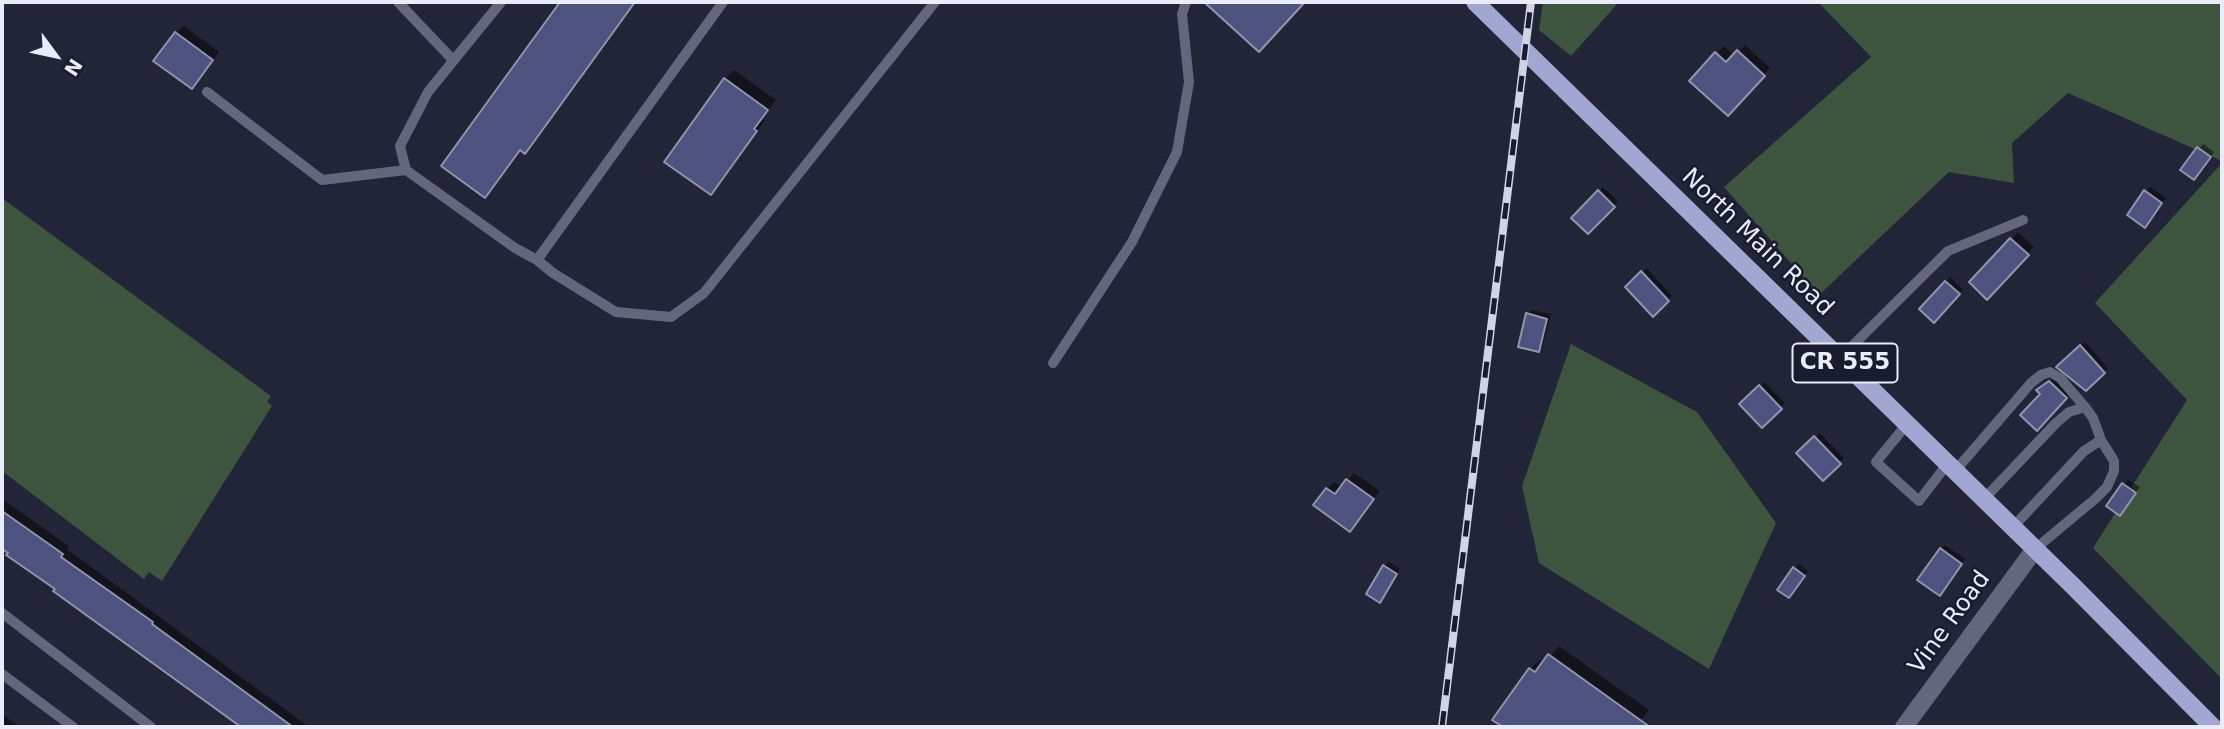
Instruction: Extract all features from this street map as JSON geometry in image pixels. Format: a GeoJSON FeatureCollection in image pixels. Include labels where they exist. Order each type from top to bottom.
{"type":"FeatureCollection","features":[{"type":"Feature","properties":{"kind":"main road","name":"North Main Road"},"geometry":{"type":"LineString","coordinates":[[1475,2],[1952,467],[2213,727]]}},
{"type":"Feature","properties":{"kind":"street","name":"Vine Road"},"geometry":{"type":"LineString","coordinates":[[1904,727],[2035,549]]}},
{"type":"Feature","properties":{"kind":"lane"},"geometry":{"type":"LineString","coordinates":[[398,2],[453,60]]}},
{"type":"Feature","properties":{"kind":"lane"},"geometry":{"type":"LineString","coordinates":[[501,2],[428,92],[400,146],[406,170],[515,248],[616,312],[671,317],[704,293],[935,2]]}},
{"type":"Feature","properties":{"kind":"lane"},"geometry":{"type":"LineString","coordinates":[[537,260],[723,2]]}},
{"type":"Feature","properties":{"kind":"lane"},"geometry":{"type":"LineString","coordinates":[[1054,363],[1132,242],[1177,152],[1189,82],[1182,14],[1186,2]]}},
{"type":"Feature","properties":{"kind":"lane"},"geometry":{"type":"LineString","coordinates":[[207,92],[322,180],[406,170]]}},
{"type":"Feature","properties":{"kind":"lane"},"geometry":{"type":"LineString","coordinates":[[1840,358],[1948,251],[2024,220]]}},
{"type":"Feature","properties":{"kind":"lane"},"geometry":{"type":"LineString","coordinates":[[1907,424],[1877,463],[1919,501],[2031,383],[2050,372],[2060,378],[2094,418],[2101,440],[2114,461],[2114,471],[2107,487],[2035,549]]}},
{"type":"Feature","properties":{"kind":"lane"},"geometry":{"type":"LineString","coordinates":[[1984,499],[2056,423],[2069,412],[2085,407]]}},
{"type":"Feature","properties":{"kind":"lane"},"geometry":{"type":"LineString","coordinates":[[2013,527],[2084,451],[2101,440]]}},
{"type":"Feature","properties":{"kind":"lane"},"geometry":{"type":"LineString","coordinates":[[2,613],[151,727]]}},
{"type":"Feature","properties":{"kind":"lane"},"geometry":{"type":"LineString","coordinates":[[2,674],[73,727]]}},
{"type":"Feature","properties":{"kind":"green space"},"geometry":{"type":"Polygon","coordinates":[[[1543,2],[1619,2],[1571,56],[1539,30],[1543,2]]]}},
{"type":"Feature","properties":{"kind":"green space"},"geometry":{"type":"Polygon","coordinates":[[[1818,2],[2222,2],[2222,161],[2068,93],[2012,143],[2014,183],[1949,172],[1819,295],[1724,187],[1871,57],[1818,2]]]}},
{"type":"Feature","properties":{"kind":"green space"},"geometry":{"type":"Polygon","coordinates":[[[2222,163],[2222,679],[2093,548],[2187,400],[2095,303],[2222,163]]]}},
{"type":"Feature","properties":{"kind":"green space"},"geometry":{"type":"Polygon","coordinates":[[[2,198],[271,396],[267,402],[272,406],[162,581],[149,572],[144,579],[2,471],[2,198]]]}},
{"type":"Feature","properties":{"kind":"green space"},"geometry":{"type":"Polygon","coordinates":[[[1571,344],[1697,412],[1776,523],[1709,669],[1539,563],[1522,486],[1571,344]]]}},
{"type":"Feature","properties":{"kind":"building"},"geometry":{"type":"Polygon","coordinates":[[[560,2],[635,2],[525,154],[520,150],[485,198],[441,166],[560,2]]]}},
{"type":"Feature","properties":{"kind":"building"},"geometry":{"type":"Polygon","coordinates":[[[1204,2],[1305,2],[1259,52],[1204,2]]]}},
{"type":"Feature","properties":{"kind":"building"},"geometry":{"type":"Polygon","coordinates":[[[175,32],[213,60],[192,89],[153,61],[175,32]]]}},
{"type":"Feature","properties":{"kind":"building"},"geometry":{"type":"Polygon","coordinates":[[[1737,50],[1765,76],[1728,116],[1689,81],[1715,52],[1726,62],[1737,50]]]}},
{"type":"Feature","properties":{"kind":"building"},"geometry":{"type":"Polygon","coordinates":[[[724,78],[768,110],[754,129],[757,131],[711,195],[664,162],[724,78]]]}},
{"type":"Feature","properties":{"kind":"building"},"geometry":{"type":"Polygon","coordinates":[[[2197,147],[2211,157],[2194,180],[2180,170],[2197,147]]]}},
{"type":"Feature","properties":{"kind":"building"},"geometry":{"type":"Polygon","coordinates":[[[1598,190],[1615,207],[1588,234],[1571,218],[1598,190]]]}},
{"type":"Feature","properties":{"kind":"building"},"geometry":{"type":"Polygon","coordinates":[[[2144,190],[2162,203],[2145,228],[2127,215],[2144,190]]]}},
{"type":"Feature","properties":{"kind":"building"},"geometry":{"type":"Polygon","coordinates":[[[2010,238],[2029,255],[1987,300],[1969,282],[2010,238]]]}},
{"type":"Feature","properties":{"kind":"building"},"geometry":{"type":"Polygon","coordinates":[[[1641,271],[1669,301],[1653,317],[1625,287],[1641,271]]]}},
{"type":"Feature","properties":{"kind":"building"},"geometry":{"type":"Polygon","coordinates":[[[1945,281],[1960,294],[1934,323],[1919,309],[1945,281]]]}},
{"type":"Feature","properties":{"kind":"building"},"geometry":{"type":"Polygon","coordinates":[[[1526,313],[1547,319],[1539,352],[1518,347],[1526,313]]]}},
{"type":"Feature","properties":{"kind":"building"},"geometry":{"type":"Polygon","coordinates":[[[2080,345],[2105,373],[2086,391],[2056,367],[2080,345]]]}},
{"type":"Feature","properties":{"kind":"building"},"geometry":{"type":"Polygon","coordinates":[[[2049,381],[2067,398],[2037,431],[2020,415],[2040,394],[2036,390],[2049,381]]]}},
{"type":"Feature","properties":{"kind":"building"},"geometry":{"type":"Polygon","coordinates":[[[1759,385],[1782,409],[1762,428],[1739,404],[1759,385]]]}},
{"type":"Feature","properties":{"kind":"building"},"geometry":{"type":"Polygon","coordinates":[[[1814,436],[1841,464],[1823,481],[1796,453],[1814,436]]]}},
{"type":"Feature","properties":{"kind":"building"},"geometry":{"type":"Polygon","coordinates":[[[1346,479],[1374,499],[1350,532],[1313,505],[1326,488],[1335,494],[1346,479]]]}},
{"type":"Feature","properties":{"kind":"building"},"geometry":{"type":"Polygon","coordinates":[[[2122,483],[2136,493],[2120,516],[2106,506],[2122,483]]]}},
{"type":"Feature","properties":{"kind":"building"},"geometry":{"type":"Polygon","coordinates":[[[2,511],[293,727],[241,727],[53,591],[55,589],[6,555],[8,553],[2,549],[2,511]]]}},
{"type":"Feature","properties":{"kind":"building"},"geometry":{"type":"Polygon","coordinates":[[[1940,548],[1962,564],[1940,596],[1917,580],[1940,548]]]}},
{"type":"Feature","properties":{"kind":"building"},"geometry":{"type":"Polygon","coordinates":[[[1383,565],[1397,574],[1380,603],[1366,594],[1383,565]]]}},
{"type":"Feature","properties":{"kind":"building"},"geometry":{"type":"Polygon","coordinates":[[[1793,567],[1805,576],[1789,598],[1777,590],[1793,567]]]}},
{"type":"Feature","properties":{"kind":"building"},"geometry":{"type":"Polygon","coordinates":[[[1548,654],[1650,727],[1503,727],[1492,720],[1529,668],[1535,672],[1548,654]]]}},
{"type":"Feature","properties":{"kind":"railway"},"geometry":{"type":"LineString","coordinates":[[1442,727],[1531,2]]}}]}
